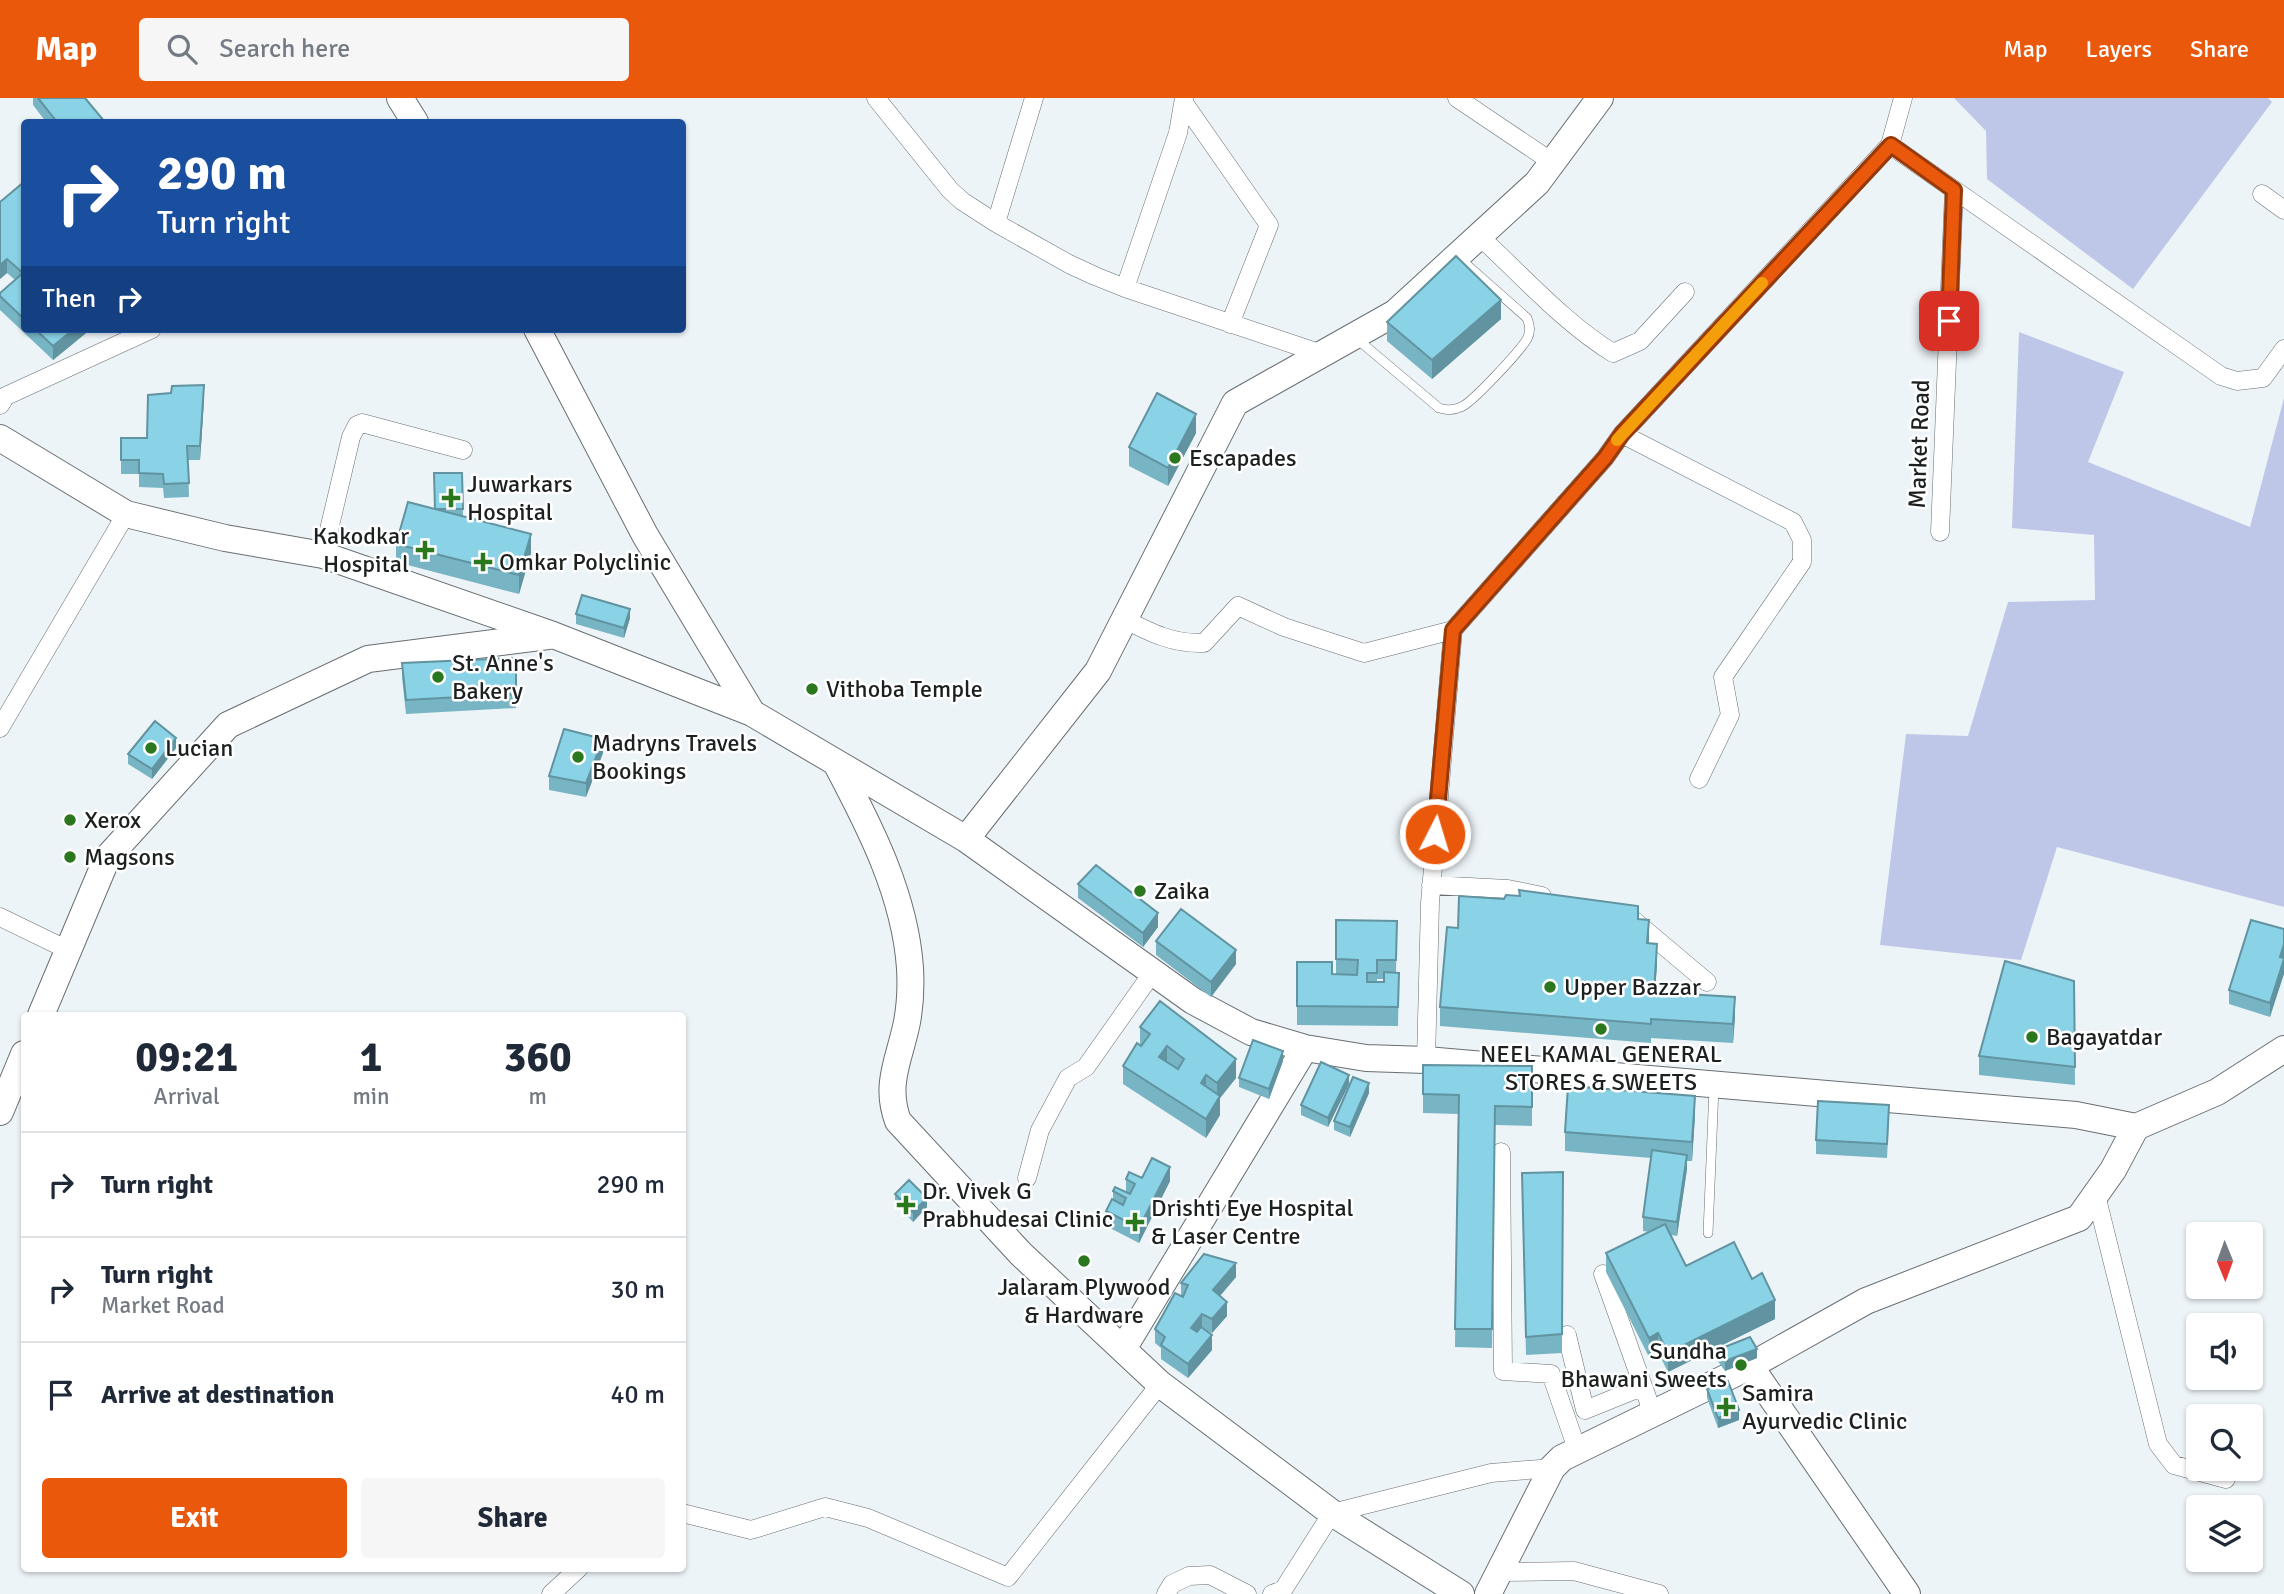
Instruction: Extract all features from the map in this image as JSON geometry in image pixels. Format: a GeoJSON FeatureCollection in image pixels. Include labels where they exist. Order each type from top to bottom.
{"type":"FeatureCollection","features":[{"type":"Feature","properties":{"kind":"street"},"geometry":{"type":"LineString","coordinates":[[400,98],[413,119]]}},
{"type":"Feature","properties":{"kind":"street"},"geometry":{"type":"LineString","coordinates":[[876,98],[950,190],[996,223],[1069,264],[1125,288],[1322,354]]}},
{"type":"Feature","properties":{"kind":"street"},"geometry":{"type":"LineString","coordinates":[[996,223],[1034,98]]}},
{"type":"Feature","properties":{"kind":"street"},"geometry":{"type":"LineString","coordinates":[[1457,98],[1552,162]]}},
{"type":"Feature","properties":{"kind":"street"},"geometry":{"type":"LineString","coordinates":[[966,839],[1098,671],[1235,403],[1395,313],[1536,183],[1600,98]]}},
{"type":"Feature","properties":{"kind":"street"},"geometry":{"type":"LineString","coordinates":[[1124,619],[1163,639],[1188,644],[1204,643],[1238,606],[1284,627],[1364,653],[1453,630],[1605,458],[1622,434],[1891,145],[1903,98]]}},
{"type":"Feature","properties":{"kind":"street"},"geometry":{"type":"LineString","coordinates":[[1125,288],[1170,159],[1184,101]]}},
{"type":"Feature","properties":{"kind":"street"},"geometry":{"type":"LineString","coordinates":[[1184,101],[1269,225],[1230,324]]}},
{"type":"Feature","properties":{"kind":"street"},"geometry":{"type":"LineString","coordinates":[[1891,145],[2221,376],[2237,382],[2263,378],[2284,349]]}},
{"type":"Feature","properties":{"kind":"street","name":"Market Road"},"geometry":{"type":"LineString","coordinates":[[1940,532],[1954,190]]}},
{"type":"Feature","properties":{"kind":"street"},"geometry":{"type":"LineString","coordinates":[[2262,194],[2284,209]]}},
{"type":"Feature","properties":{"kind":"street"},"geometry":{"type":"LineString","coordinates":[[1479,236],[1595,342],[1613,353],[1640,341],[1685,292]]}},
{"type":"Feature","properties":{"kind":"street"},"geometry":{"type":"LineString","coordinates":[[0,405],[6,396],[143,333]]}},
{"type":"Feature","properties":{"kind":"street"},"geometry":{"type":"LineString","coordinates":[[539,333],[645,535],[752,713]]}},
{"type":"Feature","properties":{"kind":"street"},"geometry":{"type":"LineString","coordinates":[[323,555],[351,437],[357,425],[362,423],[463,450]]}},
{"type":"Feature","properties":{"kind":"street"},"geometry":{"type":"LineString","coordinates":[[1622,434],[1793,522],[1802,540],[1802,562],[1723,677],[1730,715],[1699,779]]}},
{"type":"Feature","properties":{"kind":"street"},"geometry":{"type":"LineString","coordinates":[[0,438],[125,514],[225,538],[323,555],[553,635],[752,713],[966,839],[1193,1001],[1251,1032],[1305,1048],[1366,1058],[1426,1060],[2076,1115],[2136,1127],[2217,1092],[2284,1049]]}},
{"type":"Feature","properties":{"kind":"street"},"geometry":{"type":"LineString","coordinates":[[0,728],[125,514]]}},
{"type":"Feature","properties":{"kind":"street"},"geometry":{"type":"LineString","coordinates":[[1426,1060],[1431,885],[1453,630]]}},
{"type":"Feature","properties":{"kind":"street"},"geometry":{"type":"LineString","coordinates":[[42,1012],[107,858],[228,725],[368,659],[553,635]]}},
{"type":"Feature","properties":{"kind":"street"},"geometry":{"type":"LineString","coordinates":[[836,763],[870,825],[900,906],[910,969],[907,1020],[891,1087],[892,1106],[898,1121],[1021,1254],[1160,1384],[1332,1513],[1461,1594]]}},
{"type":"Feature","properties":{"kind":"street"},"geometry":{"type":"LineString","coordinates":[[1431,885],[1508,889],[1560,899]]}},
{"type":"Feature","properties":{"kind":"street"},"geometry":{"type":"LineString","coordinates":[[1612,910],[1625,912],[1707,982]]}},
{"type":"Feature","properties":{"kind":"street"},"geometry":{"type":"LineString","coordinates":[[0,917],[68,950]]}},
{"type":"Feature","properties":{"kind":"street"},"geometry":{"type":"LineString","coordinates":[[1027,1178],[1040,1130],[1068,1078],[1087,1067],[1153,972]]}},
{"type":"Feature","properties":{"kind":"street"},"geometry":{"type":"LineString","coordinates":[[1123,1349],[1305,1048]]}},
{"type":"Feature","properties":{"kind":"street"},"geometry":{"type":"LineString","coordinates":[[0,1112],[21,1061]]}},
{"type":"Feature","properties":{"kind":"street"},"geometry":{"type":"LineString","coordinates":[[1494,1583],[1552,1468],[1562,1458],[1750,1366],[1866,1301],[2080,1218],[2113,1170],[2136,1127]]}},
{"type":"Feature","properties":{"kind":"street"},"geometry":{"type":"LineString","coordinates":[[1501,1152],[1503,1371],[1551,1374],[1577,1452]]}},
{"type":"Feature","properties":{"kind":"street"},"geometry":{"type":"LineString","coordinates":[[2096,1195],[2158,1444],[2174,1465],[2186,1468]]}},
{"type":"Feature","properties":{"kind":"street"},"geometry":{"type":"LineString","coordinates":[[1602,1274],[1653,1414]]}},
{"type":"Feature","properties":{"kind":"street"},"geometry":{"type":"LineString","coordinates":[[1567,1335],[1585,1410],[1642,1387]]}},
{"type":"Feature","properties":{"kind":"street"},"geometry":{"type":"LineString","coordinates":[[1750,1366],[1907,1594]]}},
{"type":"Feature","properties":{"kind":"street"},"geometry":{"type":"LineString","coordinates":[[686,1514],[751,1530],[825,1507],[868,1518],[1008,1577],[1160,1384]]}},
{"type":"Feature","properties":{"kind":"street"},"geometry":{"type":"LineString","coordinates":[[1272,1594],[1283,1590],[1332,1513],[1491,1473],[1552,1468]]}},
{"type":"Feature","properties":{"kind":"street"},"geometry":{"type":"LineString","coordinates":[[1494,1583],[1574,1571],[1659,1594]]}},
{"type":"Feature","properties":{"kind":"street"},"geometry":{"type":"LineString","coordinates":[[551,1594],[575,1572]]}},
{"type":"Feature","properties":{"kind":"street"},"geometry":{"type":"LineString","coordinates":[[1166,1594],[1172,1584],[1189,1576],[1210,1575],[1247,1594]]}},
{"type":"Feature","properties":{"kind":"lane"},"geometry":{"type":"LineString","coordinates":[[1353,336],[1439,408],[1450,410],[1463,407],[1514,356],[1529,337],[1530,326],[1527,318],[1457,256]]}},
{"type":"Feature","properties":{"kind":"lane"},"geometry":{"type":"LineString","coordinates":[[1708,1233],[1714,1085]]}},
{"type":"Feature","properties":{"kind":"shaded area"},"geometry":{"type":"Polygon","coordinates":[[[1954,98],[2268,98],[2272,102],[2133,289],[1987,179],[1986,131],[1954,98]]]}},
{"type":"Feature","properties":{"kind":"shaded area"},"geometry":{"type":"Polygon","coordinates":[[[2019,332],[2124,372],[2088,462],[2250,527],[2284,398],[2284,907],[2057,847],[2021,960],[1880,945],[1906,734],[1968,736],[2008,602],[2095,600],[2094,535],[2012,528],[2019,332]]]}},
{"type":"Feature","properties":{"kind":"building"},"geometry":{"type":"Polygon","coordinates":[[[38,98],[85,98],[102,119],[55,119],[38,98]]]}},
{"type":"Feature","properties":{"kind":"building"},"geometry":{"type":"Polygon","coordinates":[[[21,184],[21,271],[7,259],[0,265],[0,202],[21,184]]]}},
{"type":"Feature","properties":{"kind":"building"},"geometry":{"type":"Polygon","coordinates":[[[1456,256],[1501,300],[1432,360],[1387,322],[1456,256]]]}},
{"type":"Feature","properties":{"kind":"building"},"geometry":{"type":"Polygon","coordinates":[[[21,275],[21,316],[0,296],[0,293],[21,275]]]}},
{"type":"Feature","properties":{"kind":"building"},"geometry":{"type":"Polygon","coordinates":[[[39,333],[69,333],[53,346],[39,333]]]}},
{"type":"Feature","properties":{"kind":"building"},"geometry":{"type":"Polygon","coordinates":[[[204,385],[200,446],[187,446],[189,483],[164,484],[163,474],[139,473],[139,460],[121,460],[121,438],[147,438],[148,395],[171,393],[172,386],[204,385]]]}},
{"type":"Feature","properties":{"kind":"building"},"geometry":{"type":"Polygon","coordinates":[[[1157,393],[1196,414],[1168,468],[1129,447],[1157,393]]]}},
{"type":"Feature","properties":{"kind":"building"},"geometry":{"type":"Polygon","coordinates":[[[434,473],[462,473],[463,509],[435,509],[434,473]]]}},
{"type":"Feature","properties":{"kind":"building"},"geometry":{"type":"Polygon","coordinates":[[[408,502],[531,534],[519,575],[396,544],[408,502]]]}},
{"type":"Feature","properties":{"kind":"building"},"geometry":{"type":"Polygon","coordinates":[[[582,595],[630,609],[624,628],[576,614],[582,595]]]}},
{"type":"Feature","properties":{"kind":"building"},"geometry":{"type":"Polygon","coordinates":[[[516,658],[516,694],[406,700],[402,663],[516,658]]]}},
{"type":"Feature","properties":{"kind":"building"},"geometry":{"type":"Polygon","coordinates":[[[155,721],[176,738],[152,769],[128,754],[155,721]]]}},
{"type":"Feature","properties":{"kind":"building"},"geometry":{"type":"Polygon","coordinates":[[[564,729],[603,739],[586,783],[549,776],[564,729]]]}},
{"type":"Feature","properties":{"kind":"building"},"geometry":{"type":"Polygon","coordinates":[[[1096,865],[1158,913],[1143,933],[1078,884],[1096,865]]]}},
{"type":"Feature","properties":{"kind":"building","name":"Upper Bazzar"},"geometry":{"type":"Polygon","coordinates":[[[1519,890],[1638,906],[1638,919],[1649,920],[1647,943],[1657,944],[1654,992],[1735,997],[1733,1024],[1651,1019],[1651,1024],[1440,1007],[1447,927],[1458,928],[1459,896],[1504,899],[1506,895],[1520,896],[1519,890]]]}},
{"type":"Feature","properties":{"kind":"building"},"geometry":{"type":"Polygon","coordinates":[[[1181,909],[1236,950],[1211,982],[1156,941],[1181,909]]]}},
{"type":"Feature","properties":{"kind":"building"},"geometry":{"type":"Polygon","coordinates":[[[1336,920],[1397,921],[1396,960],[1377,960],[1377,973],[1367,973],[1367,982],[1384,982],[1384,972],[1399,973],[1398,1007],[1297,1006],[1297,962],[1332,962],[1332,974],[1357,975],[1358,960],[1336,959],[1336,920]]]}},
{"type":"Feature","properties":{"kind":"building"},"geometry":{"type":"Polygon","coordinates":[[[2251,920],[2284,929],[2284,944],[2280,957],[2284,959],[2270,1003],[2229,990],[2251,920]]]}},
{"type":"Feature","properties":{"kind":"building","name":"Bagayatdar"},"geometry":{"type":"Polygon","coordinates":[[[2005,961],[2074,981],[2075,1067],[1979,1056],[2005,961]]]}},
{"type":"Feature","properties":{"kind":"building"},"geometry":{"type":"Polygon","coordinates":[[[1160,1001],[1236,1059],[1217,1083],[1206,1075],[1201,1083],[1220,1096],[1206,1119],[1123,1066],[1137,1043],[1141,1046],[1150,1034],[1140,1027],[1160,1001]],[[1167,1046],[1159,1057],[1178,1069],[1184,1059],[1167,1046]]]}},
{"type":"Feature","properties":{"kind":"building"},"geometry":{"type":"Polygon","coordinates":[[[1253,1040],[1283,1051],[1269,1089],[1239,1078],[1253,1040]]]}},
{"type":"Feature","properties":{"kind":"building"},"geometry":{"type":"Polygon","coordinates":[[[1321,1062],[1349,1075],[1328,1118],[1301,1105],[1321,1062]]]}},
{"type":"Feature","properties":{"kind":"building"},"geometry":{"type":"Polygon","coordinates":[[[1423,1065],[1532,1066],[1532,1107],[1495,1106],[1492,1329],[1455,1329],[1459,1095],[1423,1094],[1423,1065]]]}},
{"type":"Feature","properties":{"kind":"building"},"geometry":{"type":"Polygon","coordinates":[[[1353,1077],[1369,1083],[1350,1127],[1334,1121],[1353,1077]]]}},
{"type":"Feature","properties":{"kind":"building"},"geometry":{"type":"Polygon","coordinates":[[[1568,1086],[1695,1096],[1692,1142],[1565,1132],[1568,1086]]]}},
{"type":"Feature","properties":{"kind":"building"},"geometry":{"type":"Polygon","coordinates":[[[1818,1101],[1889,1105],[1887,1144],[1816,1140],[1818,1101]]]}},
{"type":"Feature","properties":{"kind":"building"},"geometry":{"type":"Polygon","coordinates":[[[1652,1150],[1687,1155],[1677,1222],[1643,1217],[1652,1150]]]}},
{"type":"Feature","properties":{"kind":"building"},"geometry":{"type":"Polygon","coordinates":[[[1152,1158],[1170,1167],[1139,1228],[1106,1211],[1112,1199],[1123,1205],[1126,1198],[1113,1191],[1115,1187],[1130,1194],[1135,1184],[1126,1179],[1129,1172],[1142,1178],[1152,1158]]]}},
{"type":"Feature","properties":{"kind":"building"},"geometry":{"type":"Polygon","coordinates":[[[1563,1172],[1562,1334],[1526,1337],[1522,1173],[1563,1172]]]}},
{"type":"Feature","properties":{"kind":"building"},"geometry":{"type":"Polygon","coordinates":[[[909,1180],[927,1198],[913,1212],[895,1194],[909,1180]]]}},
{"type":"Feature","properties":{"kind":"building"},"geometry":{"type":"Polygon","coordinates":[[[1665,1224],[1686,1266],[1734,1242],[1752,1279],[1762,1273],[1775,1300],[1668,1353],[1658,1333],[1649,1338],[1606,1253],[1665,1224]]]}},
{"type":"Feature","properties":{"kind":"building"},"geometry":{"type":"Polygon","coordinates":[[[1204,1254],[1236,1263],[1213,1290],[1227,1302],[1212,1319],[1202,1314],[1191,1328],[1197,1332],[1201,1327],[1212,1335],[1188,1364],[1161,1345],[1165,1337],[1155,1329],[1175,1293],[1183,1297],[1188,1285],[1181,1283],[1204,1254]]]}},
{"type":"Feature","properties":{"kind":"building"},"geometry":{"type":"Polygon","coordinates":[[[1750,1337],[1757,1349],[1725,1361],[1717,1350],[1750,1337]]]}},
{"type":"Feature","properties":{"kind":"building"},"geometry":{"type":"Polygon","coordinates":[[[1728,1381],[1739,1410],[1718,1418],[1707,1389],[1728,1381]]]}},
{"type":"Feature","properties":{"kind":"slow traffic"},"geometry":{"type":"LineString","coordinates":[[1617,440],[1762,283]]}},
{"type":"Feature","properties":{"kind":"place","name":"Escapades"},"geometry":{"type":"Point","coordinates":[1175,458]}},
{"type":"Feature","properties":{"kind":"place","name":"Juwarkars Hospital"},"geometry":{"type":"Point","coordinates":[451,498]}},
{"type":"Feature","properties":{"kind":"place","name":"Kakodkar Hospital"},"geometry":{"type":"Point","coordinates":[425,550]}},
{"type":"Feature","properties":{"kind":"place","name":"Omkar Polyclinic"},"geometry":{"type":"Point","coordinates":[483,562]}},
{"type":"Feature","properties":{"kind":"place","name":"St. Anne's Bakery"},"geometry":{"type":"Point","coordinates":[438,677]}},
{"type":"Feature","properties":{"kind":"place","name":"Vithoba Temple"},"geometry":{"type":"Point","coordinates":[812,689]}},
{"type":"Feature","properties":{"kind":"place","name":"Lucian"},"geometry":{"type":"Point","coordinates":[151,748]}},
{"type":"Feature","properties":{"kind":"place","name":"Madryns Travels Bookings"},"geometry":{"type":"Point","coordinates":[578,757]}},
{"type":"Feature","properties":{"kind":"place","name":"Xerox"},"geometry":{"type":"Point","coordinates":[70,820]}},
{"type":"Feature","properties":{"kind":"place","name":"Magsons"},"geometry":{"type":"Point","coordinates":[70,857]}},
{"type":"Feature","properties":{"kind":"place","name":"Zaika"},"geometry":{"type":"Point","coordinates":[1140,891]}},
{"type":"Feature","properties":{"kind":"place","name":"Upper Bazzar"},"geometry":{"type":"Point","coordinates":[1550,987]}},
{"type":"Feature","properties":{"kind":"place","name":"NEEL KAMAL GENERAL STORES & SWEETS"},"geometry":{"type":"Point","coordinates":[1601,1029]}},
{"type":"Feature","properties":{"kind":"place","name":"Bagayatdar"},"geometry":{"type":"Point","coordinates":[2032,1037]}},
{"type":"Feature","properties":{"kind":"place","name":"Dr. Vivek G Prabhudesai Clinic"},"geometry":{"type":"Point","coordinates":[906,1205]}},
{"type":"Feature","properties":{"kind":"place","name":"Drishti Eye Hospital & Laser Centre"},"geometry":{"type":"Point","coordinates":[1135,1222]}},
{"type":"Feature","properties":{"kind":"place","name":"Jalaram Plywood & Hardware"},"geometry":{"type":"Point","coordinates":[1084,1261]}},
{"type":"Feature","properties":{"kind":"place","name":"Sundha Bhawani Sweets"},"geometry":{"type":"Point","coordinates":[1741,1365]}},
{"type":"Feature","properties":{"kind":"place","name":"Samira Ayurvedic Clinic"},"geometry":{"type":"Point","coordinates":[1726,1407]}},
{"type":"Feature","properties":{"kind":"route"},"geometry":{"type":"LineString","coordinates":[[1435,834],[1453,630],[1605,458],[1622,434],[1891,145],[1954,190],[1949,321]]}}]}
